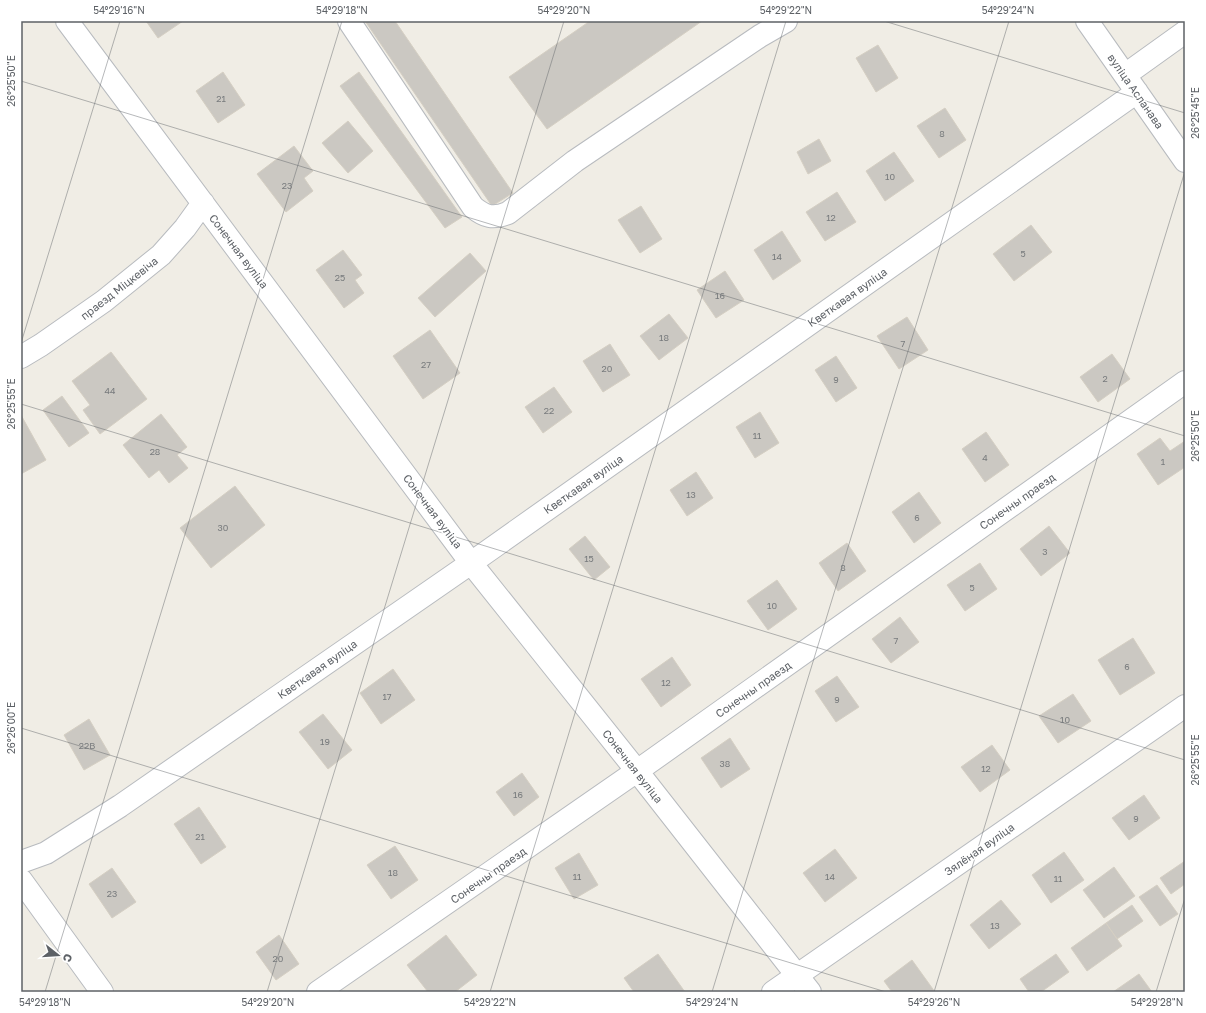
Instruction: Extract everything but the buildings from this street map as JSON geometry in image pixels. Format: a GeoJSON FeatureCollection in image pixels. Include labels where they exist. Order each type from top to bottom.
{"type":"FeatureCollection","features":[{"type":"Feature","properties":{"kind":"street","name":"Сонечная вуліца"},"geometry":{"type":"LineString","coordinates":[[67,21],[471,563],[637,771],[810,992]]}},
{"type":"Feature","properties":{"kind":"street"},"geometry":{"type":"LineString","coordinates":[[349,21],[473,207],[482,214],[490,216],[499,216],[508,213],[575,161],[760,36],[786,21]]}},
{"type":"Feature","properties":{"kind":"street","name":"вуліца Асланава"},"geometry":{"type":"LineString","coordinates":[[1087,21],[1185,161]]}},
{"type":"Feature","properties":{"kind":"street","name":"Кветкавая вуліца"},"geometry":{"type":"LineString","coordinates":[[21,862],[46,853],[120,806],[471,563],[1131,83],[1185,32]]}},
{"type":"Feature","properties":{"kind":"street","name":"праезд Міцкевіча"},"geometry":{"type":"LineString","coordinates":[[21,357],[41,345],[104,301],[161,255],[185,228],[203,203]]}},
{"type":"Feature","properties":{"kind":"street","name":"Сонечны праезд"},"geometry":{"type":"LineString","coordinates":[[318,992],[637,771],[1185,382]]}},
{"type":"Feature","properties":{"kind":"street","name":"Зялёная вуліца"},"geometry":{"type":"LineString","coordinates":[[773,992],[1185,706]]}},
{"type":"Feature","properties":{"kind":"street"},"geometry":{"type":"LineString","coordinates":[[21,880],[102,992]]}}]}
